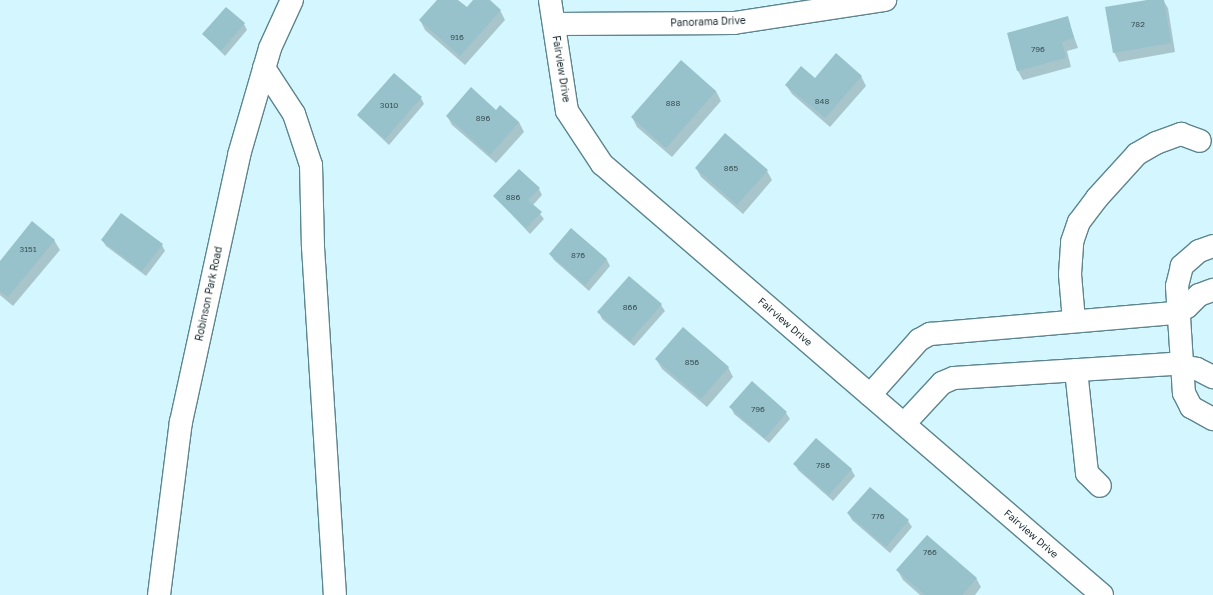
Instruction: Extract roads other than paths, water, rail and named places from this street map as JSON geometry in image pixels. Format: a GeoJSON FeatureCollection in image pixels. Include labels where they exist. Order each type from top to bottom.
{"type":"FeatureCollection","features":[{"type":"Feature","properties":{"kind":"street","name":"Robinson Park Road"},"geometry":{"type":"LineString","coordinates":[[159,595],[181,422],[239,155],[270,48],[292,0]]}},
{"type":"Feature","properties":{"kind":"street","name":"Fairview Drive"},"geometry":{"type":"LineString","coordinates":[[550,0],[567,111],[602,164],[1102,595]]}},
{"type":"Feature","properties":{"kind":"street","name":"Panorama Drive"},"geometry":{"type":"LineString","coordinates":[[554,24],[734,23],[885,0]]}},
{"type":"Feature","properties":{"kind":"street"},"geometry":{"type":"LineString","coordinates":[[264,68],[294,114],[311,165],[313,247],[335,595]]}},
{"type":"Feature","properties":{"kind":"street"},"geometry":{"type":"LineString","coordinates":[[1074,321],[1070,274],[1072,242],[1079,222],[1097,198],[1137,154],[1156,142],[1181,134],[1200,141]]}},
{"type":"Feature","properties":{"kind":"street"},"geometry":{"type":"LineString","coordinates":[[1213,246],[1199,250],[1182,266],[1177,286],[1181,366],[1184,393],[1191,408],[1213,419]]}},
{"type":"Feature","properties":{"kind":"street"},"geometry":{"type":"LineString","coordinates":[[870,395],[919,340],[930,334],[1179,310],[1187,307],[1199,295],[1213,290]]}},
{"type":"Feature","properties":{"kind":"street"},"geometry":{"type":"LineString","coordinates":[[904,424],[942,383],[954,378],[1172,364],[1197,369],[1213,377]]}},
{"type":"Feature","properties":{"kind":"street"},"geometry":{"type":"LineString","coordinates":[[1076,370],[1087,473],[1100,486]]}}]}
